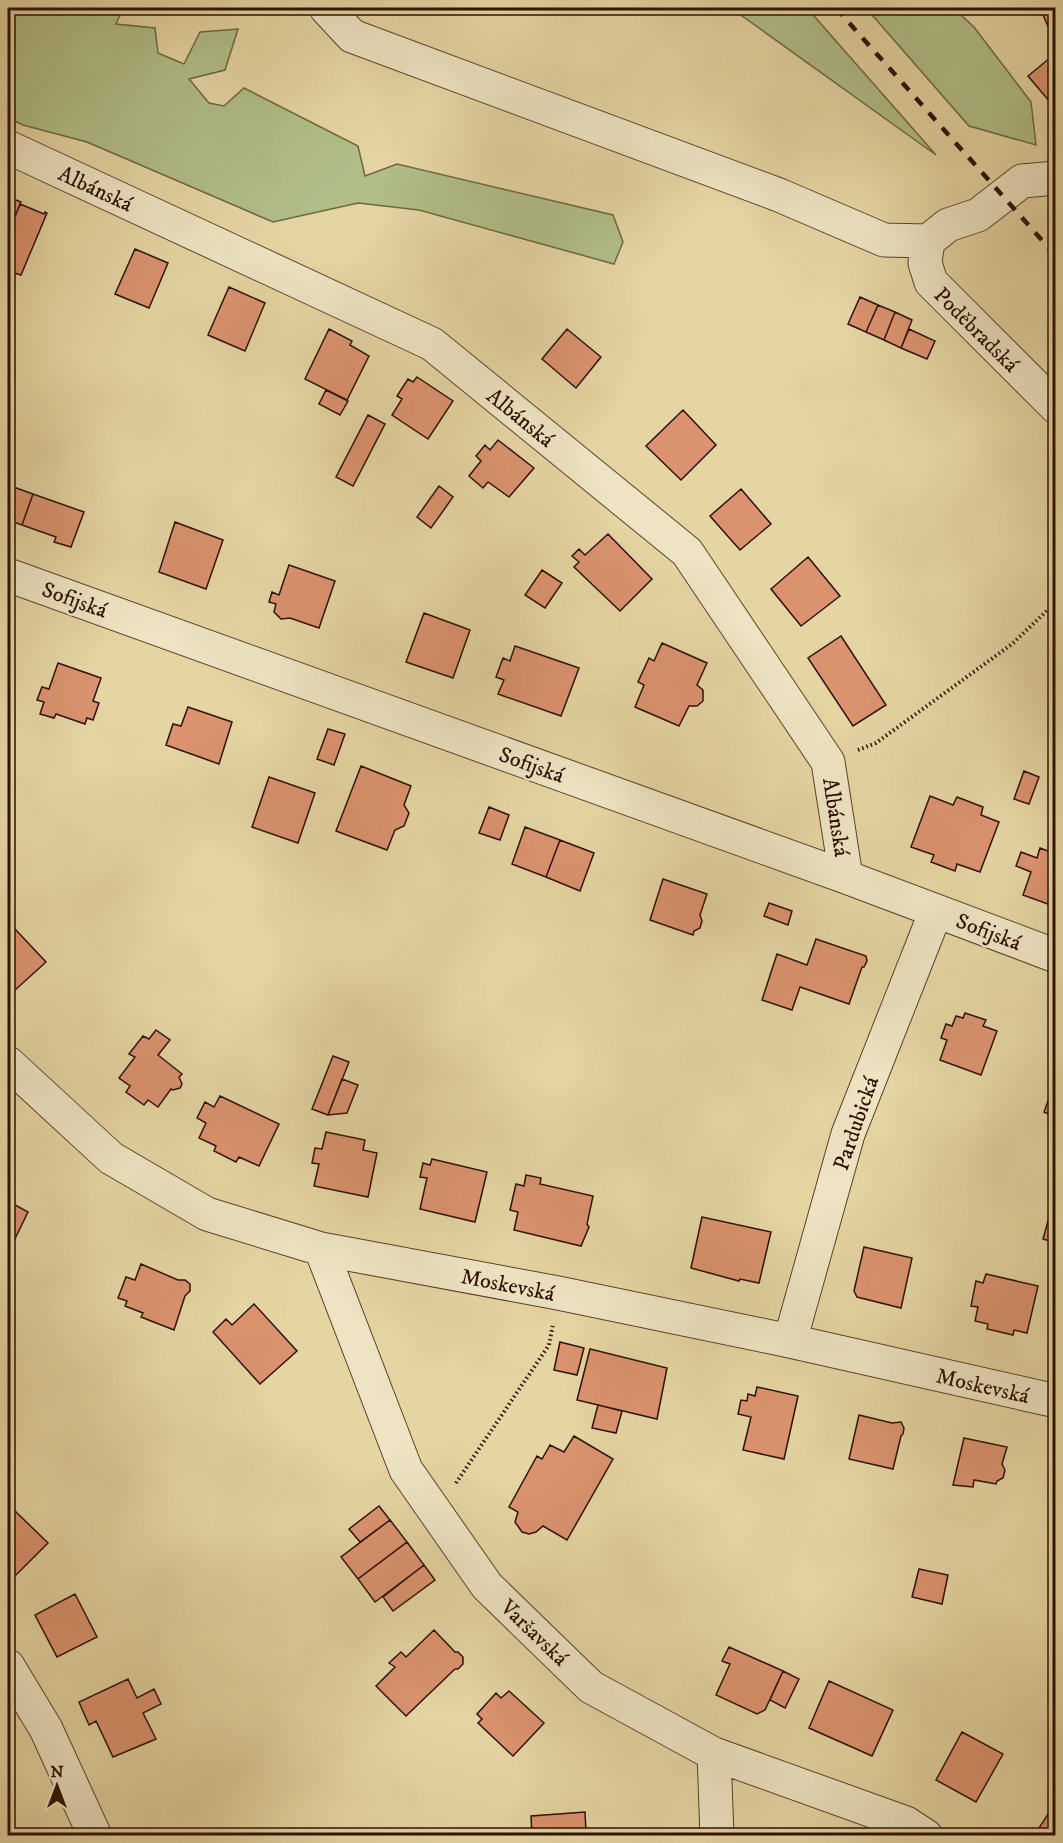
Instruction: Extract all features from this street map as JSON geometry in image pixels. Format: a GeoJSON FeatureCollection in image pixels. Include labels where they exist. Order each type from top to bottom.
{"type":"FeatureCollection","features":[{"type":"Feature","properties":{"kind":"street"},"geometry":{"type":"LineString","coordinates":[[326,8],[352,36],[779,195],[884,240],[928,241],[948,225],[978,215],[1022,181],[1056,178]]}},
{"type":"Feature","properties":{"kind":"street","name":"Albánská"},"geometry":{"type":"LineString","coordinates":[[8,147],[432,344],[687,552],[828,762],[846,877]]}},
{"type":"Feature","properties":{"kind":"street","name":"Poděbradská"},"geometry":{"type":"LineString","coordinates":[[928,241],[925,263],[931,282],[1056,407]]}},
{"type":"Feature","properties":{"kind":"street","name":"Sofijská"},"geometry":{"type":"LineString","coordinates":[[8,575],[846,877],[1056,956]]}},
{"type":"Feature","properties":{"kind":"street","name":"Pardubická"},"geometry":{"type":"LineString","coordinates":[[789,1341],[848,1134],[936,911]]}},
{"type":"Feature","properties":{"kind":"street","name":"Moskevská"},"geometry":{"type":"LineString","coordinates":[[11,1075],[111,1158],[207,1214],[321,1249],[558,1293],[789,1341],[1056,1401]]}},
{"type":"Feature","properties":{"kind":"street","name":"Varšavská"},"geometry":{"type":"LineString","coordinates":[[321,1249],[406,1470],[487,1586],[591,1687],[714,1754],[906,1823],[926,1836]]}},
{"type":"Feature","properties":{"kind":"street"},"geometry":{"type":"LineString","coordinates":[[8,1666],[46,1729],[95,1836]]}},
{"type":"Feature","properties":{"kind":"street"},"geometry":{"type":"LineString","coordinates":[[714,1754],[717,1836]]}},
{"type":"Feature","properties":{"kind":"path"},"geometry":{"type":"LineString","coordinates":[[876,743],[1012,644],[1056,602]]}},
{"type":"Feature","properties":{"kind":"path"},"geometry":{"type":"LineString","coordinates":[[436,1513],[549,1345],[558,1293]]}},
{"type":"Feature","properties":{"kind":"green space"},"geometry":{"type":"Polygon","coordinates":[[[8,8],[123,8],[116,24],[155,28],[158,53],[184,64],[200,32],[238,29],[225,70],[189,79],[209,103],[224,106],[244,88],[358,146],[365,176],[397,164],[613,215],[623,242],[614,264],[419,210],[358,203],[273,222],[87,142],[23,125],[8,118],[8,8]]]}},
{"type":"Feature","properties":{"kind":"green space"},"geometry":{"type":"Polygon","coordinates":[[[731,8],[807,8],[936,155],[731,8]]]}},
{"type":"Feature","properties":{"kind":"green space"},"geometry":{"type":"Polygon","coordinates":[[[866,8],[953,8],[974,27],[1031,102],[1036,145],[969,126],[866,8]]]}},
{"type":"Feature","properties":{"kind":"building"},"geometry":{"type":"Polygon","coordinates":[[[1040,8],[1056,8],[1056,39],[1054,40],[1040,8]]]}},
{"type":"Feature","properties":{"kind":"building"},"geometry":{"type":"Polygon","coordinates":[[[1056,53],[1056,97],[1050,102],[1028,76],[1056,53]]]}},
{"type":"Feature","properties":{"kind":"building"},"geometry":{"type":"Polygon","coordinates":[[[8,197],[21,202],[8,234],[8,197]]]}},
{"type":"Feature","properties":{"kind":"building"},"geometry":{"type":"Polygon","coordinates":[[[20,204],[44,214],[47,213],[21,275],[8,271],[8,234],[20,204]]]}},
{"type":"Feature","properties":{"kind":"building"},"geometry":{"type":"Polygon","coordinates":[[[135,249],[168,263],[149,308],[115,294],[135,249]]]}},
{"type":"Feature","properties":{"kind":"building"},"geometry":{"type":"Polygon","coordinates":[[[229,287],[265,303],[245,351],[208,335],[229,287]]]}},
{"type":"Feature","properties":{"kind":"building"},"geometry":{"type":"Polygon","coordinates":[[[860,297],[878,305],[866,332],[848,324],[860,297]]]}},
{"type":"Feature","properties":{"kind":"building"},"geometry":{"type":"Polygon","coordinates":[[[878,305],[895,312],[884,340],[866,332],[878,305]]]}},
{"type":"Feature","properties":{"kind":"building"},"geometry":{"type":"Polygon","coordinates":[[[895,312],[912,320],[901,348],[884,340],[895,312]]]}},
{"type":"Feature","properties":{"kind":"building"},"geometry":{"type":"Polygon","coordinates":[[[329,329],[352,341],[350,345],[369,356],[347,400],[305,379],[329,329]]]}},
{"type":"Feature","properties":{"kind":"building"},"geometry":{"type":"Polygon","coordinates":[[[567,329],[601,357],[576,388],[542,359],[567,329]]]}},
{"type":"Feature","properties":{"kind":"building"},"geometry":{"type":"Polygon","coordinates":[[[909,329],[935,341],[927,359],[901,348],[909,329]]]}},
{"type":"Feature","properties":{"kind":"building"},"geometry":{"type":"Polygon","coordinates":[[[417,377],[453,401],[428,439],[392,415],[402,399],[397,396],[408,379],[413,382],[417,377]]]}},
{"type":"Feature","properties":{"kind":"building"},"geometry":{"type":"Polygon","coordinates":[[[326,390],[348,401],[340,415],[319,404],[326,390]]]}},
{"type":"Feature","properties":{"kind":"building"},"geometry":{"type":"Polygon","coordinates":[[[683,410],[716,445],[681,480],[646,446],[683,410]]]}},
{"type":"Feature","properties":{"kind":"building"},"geometry":{"type":"Polygon","coordinates":[[[368,415],[385,424],[353,486],[336,477],[368,415]]]}},
{"type":"Feature","properties":{"kind":"building"},"geometry":{"type":"Polygon","coordinates":[[[498,440],[534,468],[509,497],[488,482],[483,488],[469,476],[481,461],[476,456],[485,445],[490,450],[498,440]]]}},
{"type":"Feature","properties":{"kind":"building"},"geometry":{"type":"Polygon","coordinates":[[[8,485],[33,494],[22,525],[8,520],[8,485]]]}},
{"type":"Feature","properties":{"kind":"building"},"geometry":{"type":"Polygon","coordinates":[[[439,486],[453,497],[431,528],[417,517],[439,486]]]}},
{"type":"Feature","properties":{"kind":"building"},"geometry":{"type":"Polygon","coordinates":[[[741,489],[771,524],[740,550],[710,516],[741,489]]]}},
{"type":"Feature","properties":{"kind":"building"},"geometry":{"type":"Polygon","coordinates":[[[33,494],[84,512],[71,547],[54,542],[56,537],[22,525],[33,494]]]}},
{"type":"Feature","properties":{"kind":"building"},"geometry":{"type":"Polygon","coordinates":[[[175,522],[223,540],[206,589],[159,572],[175,522]]]}},
{"type":"Feature","properties":{"kind":"building"},"geometry":{"type":"Polygon","coordinates":[[[608,534],[652,579],[620,611],[574,567],[579,562],[572,556],[579,549],[585,555],[608,534]]]}},
{"type":"Feature","properties":{"kind":"building"},"geometry":{"type":"Polygon","coordinates":[[[808,557],[840,596],[801,626],[771,589],[808,557]]]}},
{"type":"Feature","properties":{"kind":"building"},"geometry":{"type":"Polygon","coordinates":[[[289,565],[335,581],[319,628],[290,618],[281,619],[274,612],[276,604],[269,602],[272,592],[279,595],[289,565]]]}},
{"type":"Feature","properties":{"kind":"building"},"geometry":{"type":"Polygon","coordinates":[[[542,570],[562,583],[545,608],[525,595],[542,570]]]}},
{"type":"Feature","properties":{"kind":"building"},"geometry":{"type":"Polygon","coordinates":[[[424,613],[470,630],[453,678],[406,662],[424,613]]]}},
{"type":"Feature","properties":{"kind":"building"},"geometry":{"type":"Polygon","coordinates":[[[841,636],[886,705],[853,726],[808,658],[841,636]]]}},
{"type":"Feature","properties":{"kind":"building"},"geometry":{"type":"Polygon","coordinates":[[[662,643],[707,663],[697,685],[703,690],[703,701],[697,706],[689,706],[679,726],[635,707],[644,685],[638,682],[649,658],[654,661],[662,643]]]}},
{"type":"Feature","properties":{"kind":"building"},"geometry":{"type":"Polygon","coordinates":[[[515,646],[579,668],[561,716],[498,694],[504,680],[496,677],[503,658],[510,661],[515,646]]]}},
{"type":"Feature","properties":{"kind":"building"},"geometry":{"type":"Polygon","coordinates":[[[58,663],[101,678],[93,701],[99,703],[93,720],[87,718],[85,724],[56,714],[54,718],[40,714],[44,702],[37,700],[42,687],[49,689],[58,663]]]}},
{"type":"Feature","properties":{"kind":"building"},"geometry":{"type":"Polygon","coordinates":[[[188,707],[232,722],[219,764],[166,745],[173,724],[181,726],[188,707]]]}},
{"type":"Feature","properties":{"kind":"building"},"geometry":{"type":"Polygon","coordinates":[[[328,729],[345,734],[334,765],[317,759],[328,729]]]}},
{"type":"Feature","properties":{"kind":"building"},"geometry":{"type":"Polygon","coordinates":[[[361,766],[411,786],[404,805],[409,813],[404,826],[395,830],[387,850],[336,831],[361,766]]]}},
{"type":"Feature","properties":{"kind":"building"},"geometry":{"type":"Polygon","coordinates":[[[1024,771],[1039,777],[1029,804],[1014,799],[1024,771]]]}},
{"type":"Feature","properties":{"kind":"building"},"geometry":{"type":"Polygon","coordinates":[[[269,777],[315,793],[298,843],[252,827],[269,777]]]}},
{"type":"Feature","properties":{"kind":"building"},"geometry":{"type":"Polygon","coordinates":[[[930,796],[953,805],[957,797],[983,807],[981,815],[999,822],[980,872],[957,864],[955,871],[931,862],[934,855],[911,847],[930,796]]]}},
{"type":"Feature","properties":{"kind":"building"},"geometry":{"type":"Polygon","coordinates":[[[489,807],[509,815],[500,840],[479,833],[489,807]]]}},
{"type":"Feature","properties":{"kind":"building"},"geometry":{"type":"Polygon","coordinates":[[[525,827],[560,840],[546,877],[512,864],[525,827]]]}},
{"type":"Feature","properties":{"kind":"building"},"geometry":{"type":"Polygon","coordinates":[[[560,840],[594,853],[580,891],[546,877],[560,840]]]}},
{"type":"Feature","properties":{"kind":"building"},"geometry":{"type":"Polygon","coordinates":[[[1040,848],[1056,854],[1056,907],[1023,895],[1031,872],[1016,866],[1021,852],[1037,858],[1040,848]]]}},
{"type":"Feature","properties":{"kind":"building"},"geometry":{"type":"Polygon","coordinates":[[[663,879],[707,894],[700,915],[702,921],[700,928],[694,931],[693,935],[650,920],[663,879]]]}},
{"type":"Feature","properties":{"kind":"building"},"geometry":{"type":"Polygon","coordinates":[[[769,903],[792,911],[788,925],[764,916],[769,903]]]}},
{"type":"Feature","properties":{"kind":"building"},"geometry":{"type":"Polygon","coordinates":[[[15,929],[46,962],[14,991],[8,984],[8,936],[15,929]]]}},
{"type":"Feature","properties":{"kind":"building"},"geometry":{"type":"Polygon","coordinates":[[[816,939],[866,956],[867,961],[862,967],[849,1004],[800,987],[792,1010],[762,1000],[777,954],[807,965],[816,939]]]}},
{"type":"Feature","properties":{"kind":"building"},"geometry":{"type":"Polygon","coordinates":[[[965,1013],[986,1020],[983,1026],[997,1031],[981,1075],[940,1060],[947,1040],[941,1038],[946,1024],[952,1026],[956,1016],[963,1018],[965,1013]]]}},
{"type":"Feature","properties":{"kind":"building"},"geometry":{"type":"Polygon","coordinates":[[[156,1030],[170,1040],[158,1055],[182,1074],[179,1077],[182,1084],[180,1088],[171,1089],[158,1107],[148,1100],[144,1105],[126,1092],[130,1086],[119,1078],[135,1057],[129,1054],[143,1036],[149,1039],[156,1030]]]}},
{"type":"Feature","properties":{"kind":"building"},"geometry":{"type":"Polygon","coordinates":[[[333,1056],[349,1062],[328,1115],[312,1109],[333,1056]]]}},
{"type":"Feature","properties":{"kind":"building"},"geometry":{"type":"Polygon","coordinates":[[[342,1079],[358,1085],[347,1113],[328,1115],[342,1079]]]}},
{"type":"Feature","properties":{"kind":"building"},"geometry":{"type":"Polygon","coordinates":[[[1056,1079],[1056,1117],[1044,1112],[1056,1079]]]}},
{"type":"Feature","properties":{"kind":"building"},"geometry":{"type":"Polygon","coordinates":[[[220,1096],[279,1124],[259,1166],[239,1157],[236,1162],[214,1151],[216,1146],[199,1138],[206,1123],[197,1118],[205,1102],[214,1107],[220,1096]]]}},
{"type":"Feature","properties":{"kind":"building"},"geometry":{"type":"Polygon","coordinates":[[[326,1132],[365,1140],[363,1150],[377,1153],[368,1197],[314,1186],[319,1164],[312,1163],[315,1148],[322,1149],[326,1132]]]}},
{"type":"Feature","properties":{"kind":"building"},"geometry":{"type":"Polygon","coordinates":[[[432,1159],[487,1172],[475,1222],[420,1209],[427,1178],[420,1177],[423,1163],[430,1165],[432,1159]]]}},
{"type":"Feature","properties":{"kind":"building"},"geometry":{"type":"Polygon","coordinates":[[[526,1175],[541,1178],[540,1184],[593,1196],[587,1224],[589,1227],[581,1246],[514,1230],[518,1212],[510,1210],[516,1184],[524,1186],[526,1175]]]}},
{"type":"Feature","properties":{"kind":"building"},"geometry":{"type":"Polygon","coordinates":[[[8,1201],[28,1212],[9,1251],[8,1250],[8,1201]]]}},
{"type":"Feature","properties":{"kind":"building"},"geometry":{"type":"Polygon","coordinates":[[[1051,1210],[1056,1211],[1056,1243],[1043,1239],[1051,1210]]]}},
{"type":"Feature","properties":{"kind":"building"},"geometry":{"type":"Polygon","coordinates":[[[702,1217],[771,1232],[759,1283],[740,1279],[739,1281],[691,1268],[702,1217]]]}},
{"type":"Feature","properties":{"kind":"building"},"geometry":{"type":"Polygon","coordinates":[[[864,1247],[912,1258],[901,1308],[857,1297],[854,1291],[864,1247]]]}},
{"type":"Feature","properties":{"kind":"building"},"geometry":{"type":"Polygon","coordinates":[[[141,1264],[178,1280],[185,1280],[190,1284],[190,1291],[185,1296],[174,1330],[141,1317],[143,1313],[125,1306],[127,1301],[118,1298],[126,1277],[135,1280],[141,1264]]]}},
{"type":"Feature","properties":{"kind":"building"},"geometry":{"type":"Polygon","coordinates":[[[986,1274],[1038,1286],[1027,1333],[1014,1330],[1013,1335],[987,1329],[988,1324],[975,1321],[978,1307],[971,1306],[976,1281],[983,1283],[986,1274]]]}},
{"type":"Feature","properties":{"kind":"building"},"geometry":{"type":"Polygon","coordinates":[[[254,1304],[297,1351],[260,1384],[213,1332],[226,1319],[232,1325],[254,1304]]]}},
{"type":"Feature","properties":{"kind":"building"},"geometry":{"type":"Polygon","coordinates":[[[560,1342],[584,1348],[577,1375],[554,1370],[560,1342]]]}},
{"type":"Feature","properties":{"kind":"building"},"geometry":{"type":"Polygon","coordinates":[[[590,1349],[667,1368],[657,1419],[577,1400],[590,1349]]]}},
{"type":"Feature","properties":{"kind":"building"},"geometry":{"type":"Polygon","coordinates":[[[757,1387],[798,1396],[784,1459],[743,1450],[751,1417],[738,1414],[741,1400],[747,1401],[748,1394],[755,1396],[757,1387]]]}},
{"type":"Feature","properties":{"kind":"building"},"geometry":{"type":"Polygon","coordinates":[[[598,1405],[622,1411],[616,1433],[592,1428],[598,1405]]]}},
{"type":"Feature","properties":{"kind":"building"},"geometry":{"type":"Polygon","coordinates":[[[859,1415],[892,1423],[901,1422],[904,1428],[903,1434],[893,1469],[849,1459],[859,1415]]]}},
{"type":"Feature","properties":{"kind":"building"},"geometry":{"type":"Polygon","coordinates":[[[574,1436],[613,1459],[567,1540],[543,1526],[529,1534],[522,1532],[515,1522],[518,1512],[509,1507],[537,1456],[542,1459],[550,1445],[564,1452],[574,1436]]]}},
{"type":"Feature","properties":{"kind":"building"},"geometry":{"type":"Polygon","coordinates":[[[964,1438],[1007,1447],[1002,1464],[1005,1470],[1003,1478],[996,1484],[974,1480],[973,1487],[953,1485],[964,1438]]]}},
{"type":"Feature","properties":{"kind":"building"},"geometry":{"type":"Polygon","coordinates":[[[379,1506],[390,1520],[360,1542],[349,1529],[379,1506]]]}},
{"type":"Feature","properties":{"kind":"building"},"geometry":{"type":"Polygon","coordinates":[[[14,1510],[48,1543],[16,1575],[8,1567],[8,1517],[14,1510]]]}},
{"type":"Feature","properties":{"kind":"building"},"geometry":{"type":"Polygon","coordinates":[[[390,1520],[407,1542],[358,1579],[341,1557],[390,1520]]]}},
{"type":"Feature","properties":{"kind":"building"},"geometry":{"type":"Polygon","coordinates":[[[407,1542],[424,1565],[375,1602],[358,1579],[407,1542]]]}},
{"type":"Feature","properties":{"kind":"building"},"geometry":{"type":"Polygon","coordinates":[[[424,1565],[435,1580],[393,1611],[383,1597],[424,1565]]]}},
{"type":"Feature","properties":{"kind":"building"},"geometry":{"type":"Polygon","coordinates":[[[919,1569],[948,1575],[942,1604],[912,1597],[919,1569]]]}},
{"type":"Feature","properties":{"kind":"building"},"geometry":{"type":"Polygon","coordinates":[[[75,1594],[97,1637],[57,1657],[35,1615],[75,1594]]]}},
{"type":"Feature","properties":{"kind":"building"},"geometry":{"type":"Polygon","coordinates":[[[434,1630],[463,1657],[463,1664],[406,1716],[376,1686],[395,1667],[389,1663],[401,1652],[406,1657],[434,1630]]]}},
{"type":"Feature","properties":{"kind":"building"},"geometry":{"type":"Polygon","coordinates":[[[729,1647],[783,1671],[765,1710],[757,1714],[716,1695],[730,1664],[722,1661],[729,1647]]]}},
{"type":"Feature","properties":{"kind":"building"},"geometry":{"type":"Polygon","coordinates":[[[783,1671],[799,1679],[785,1708],[770,1700],[783,1671]]]}},
{"type":"Feature","properties":{"kind":"building"},"geometry":{"type":"Polygon","coordinates":[[[128,1679],[137,1698],[154,1689],[161,1704],[143,1713],[156,1739],[113,1757],[96,1721],[89,1725],[79,1702],[128,1679]]]}},
{"type":"Feature","properties":{"kind":"building"},"geometry":{"type":"Polygon","coordinates":[[[829,1681],[893,1710],[872,1756],[809,1728],[829,1681]]]}},
{"type":"Feature","properties":{"kind":"building"},"geometry":{"type":"Polygon","coordinates":[[[509,1691],[544,1723],[513,1756],[478,1723],[482,1719],[477,1714],[496,1693],[501,1698],[509,1691]]]}},
{"type":"Feature","properties":{"kind":"building"},"geometry":{"type":"Polygon","coordinates":[[[962,1732],[1003,1754],[976,1802],[936,1780],[962,1732]]]}},
{"type":"Feature","properties":{"kind":"building"},"geometry":{"type":"Polygon","coordinates":[[[1056,1802],[1056,1836],[1046,1836],[1047,1833],[1039,1828],[1056,1802]]]}},
{"type":"Feature","properties":{"kind":"building"},"geometry":{"type":"Polygon","coordinates":[[[585,1812],[586,1832],[590,1836],[532,1836],[531,1816],[585,1812]]]}},
{"type":"Feature","properties":{"kind":"railway"},"geometry":{"type":"LineString","coordinates":[[836,8],[1056,256]]}}]}
